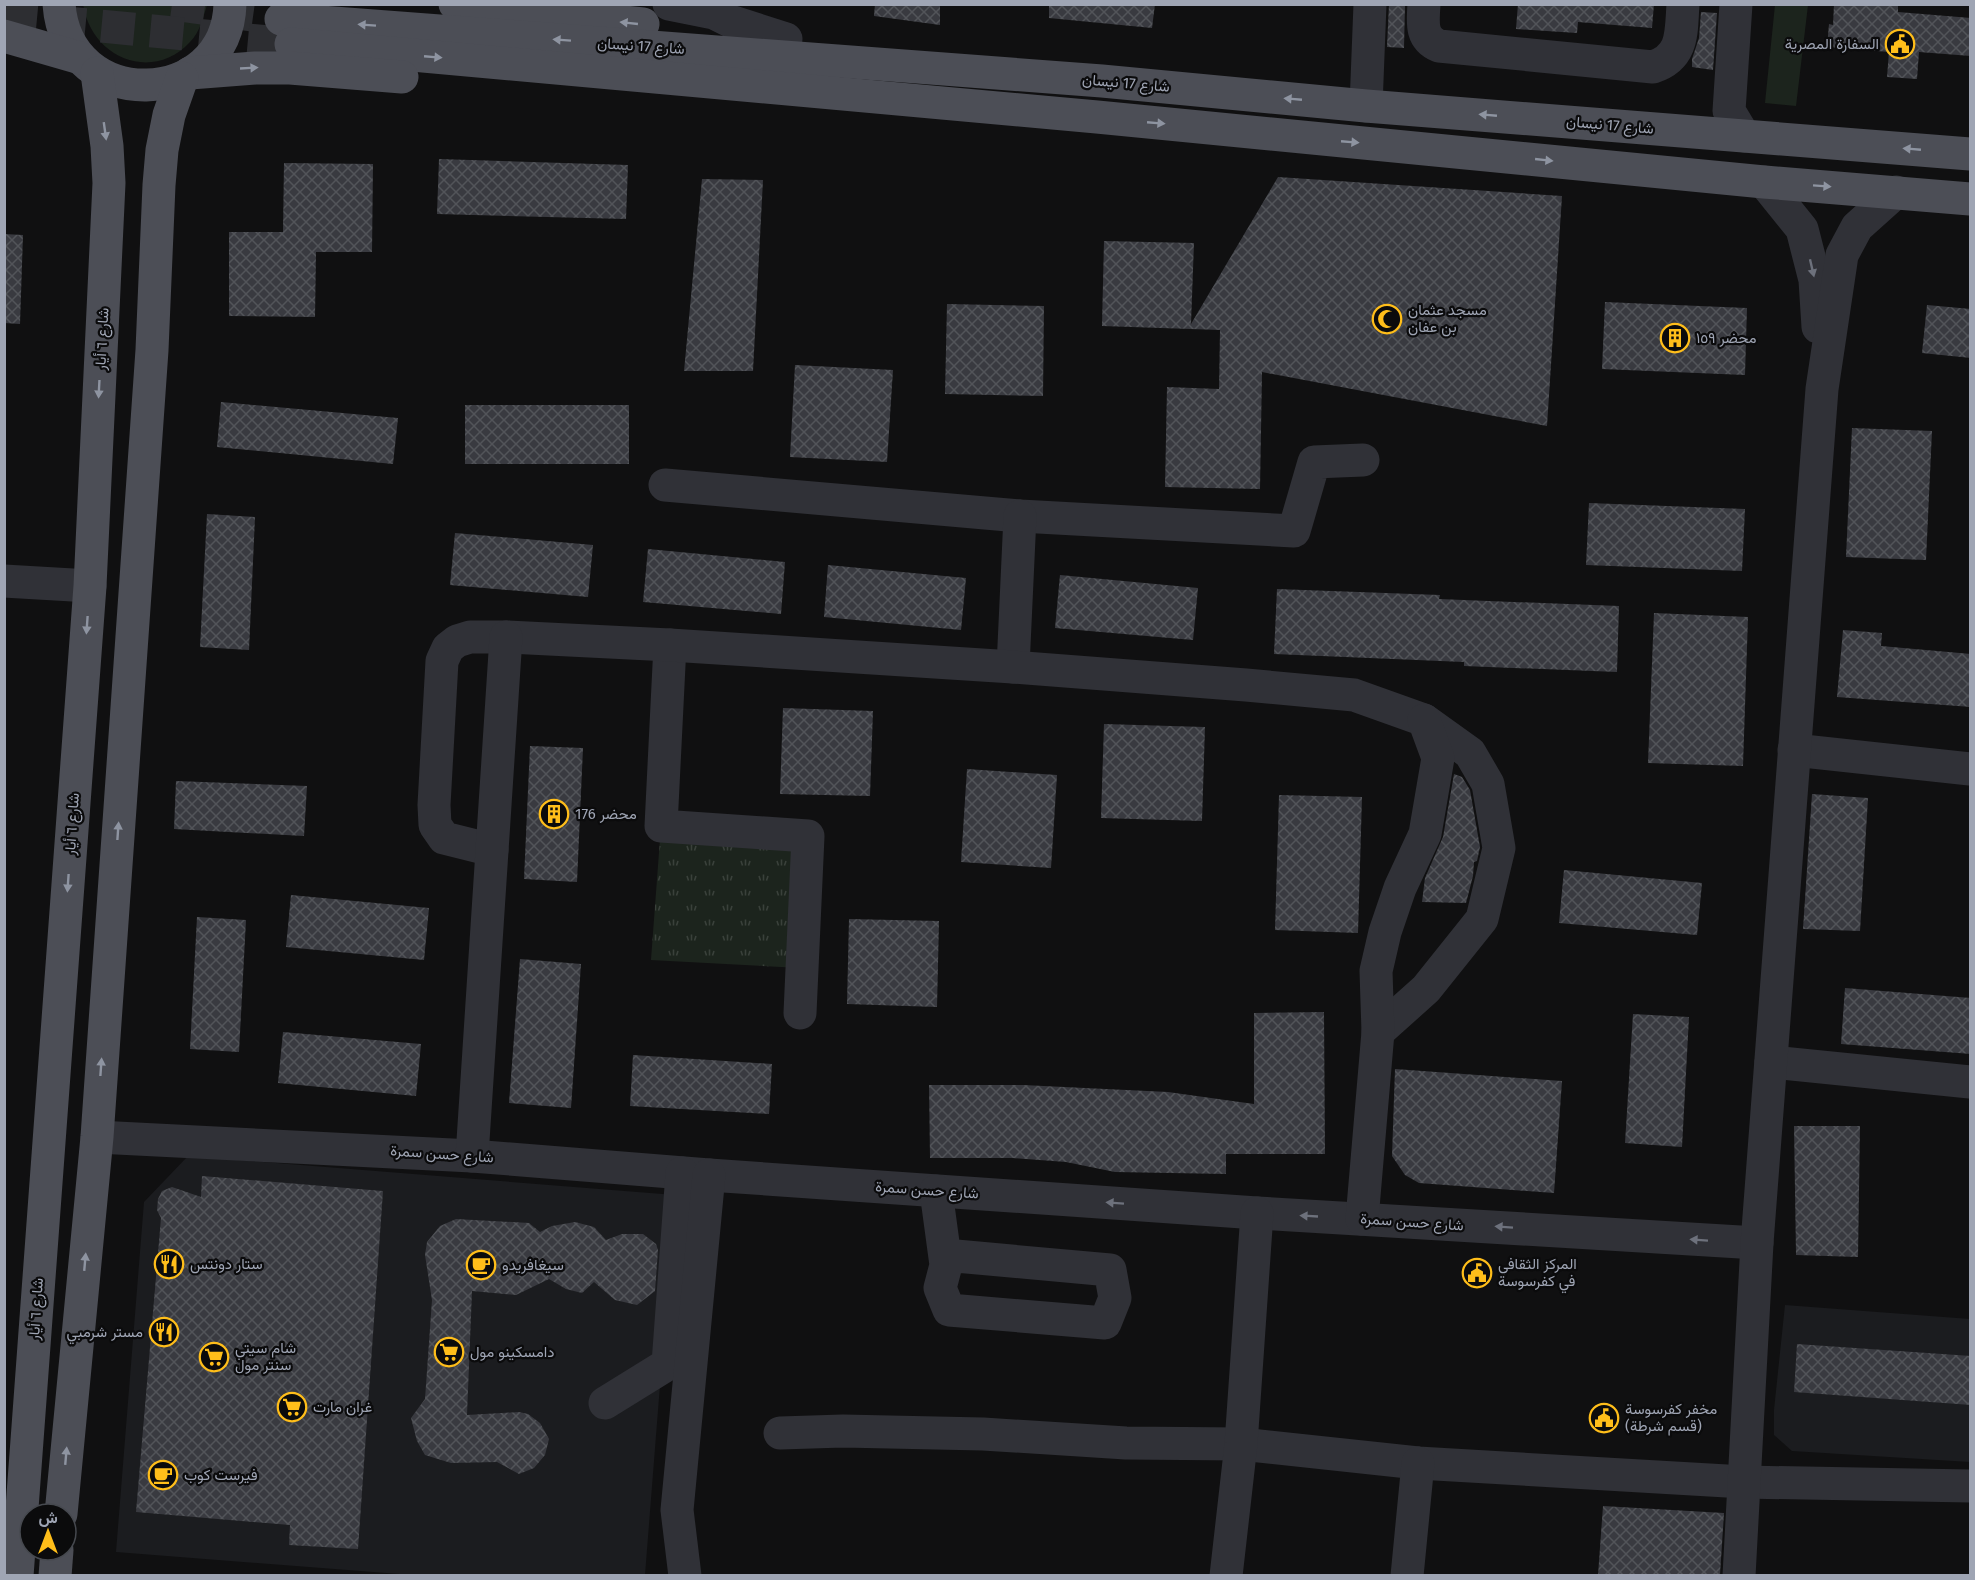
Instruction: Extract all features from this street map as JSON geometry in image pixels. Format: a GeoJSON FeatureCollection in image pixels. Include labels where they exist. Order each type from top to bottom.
{"type":"FeatureCollection","features":[{"type":"Feature","properties":{"kind":"main road"},"geometry":{"type":"LineString","coordinates":[[59,4],[60,18],[67,39],[89,66]]}},
{"type":"Feature","properties":{"kind":"main road"},"geometry":{"type":"LineString","coordinates":[[62,1502],[96,1137],[152,350],[162,150],[169,115],[186,76],[206,61],[218,45],[226,27],[230,4]]}},
{"type":"Feature","properties":{"kind":"main road"},"geometry":{"type":"LineString","coordinates":[[456,4],[786,39],[969,52],[1062,64],[1102,81]]}},
{"type":"Feature","properties":{"kind":"main road","name":"شارع 17 نيسان"},"geometry":{"type":"LineString","coordinates":[[1971,154],[1736,123],[1680,131],[1366,106],[1102,81],[286,31],[1098,117],[1764,182],[1971,199]]}},
{"type":"Feature","properties":{"kind":"main road"},"geometry":{"type":"LineString","coordinates":[[4,36],[89,66],[124,84],[153,86],[186,76],[255,68],[290,68],[972,121],[1098,117]]}},
{"type":"Feature","properties":{"kind":"main road","name":"شارع ٦ أيار"},"geometry":{"type":"LineString","coordinates":[[17,1575],[90,586],[109,183],[107,146],[89,66]]}},
{"type":"Feature","properties":{"kind":"main road"},"geometry":{"type":"LineString","coordinates":[[101,345],[152,350]]}},
{"type":"Feature","properties":{"kind":"street"},"geometry":{"type":"LineString","coordinates":[[1366,106],[1371,4]]}},
{"type":"Feature","properties":{"kind":"street"},"geometry":{"type":"LineString","coordinates":[[1424,4],[1423,29],[1425,35],[1428,40],[1439,46],[1653,67],[1669,59],[1680,43],[1683,4]]}},
{"type":"Feature","properties":{"kind":"street"},"geometry":{"type":"LineString","coordinates":[[1736,4],[1736,123]]}},
{"type":"Feature","properties":{"kind":"street"},"geometry":{"type":"LineString","coordinates":[[1736,123],[1749,112],[1758,4]]}},
{"type":"Feature","properties":{"kind":"street"},"geometry":{"type":"LineString","coordinates":[[675,5],[714,13],[730,21],[786,39]]}},
{"type":"Feature","properties":{"kind":"street"},"geometry":{"type":"LineString","coordinates":[[1764,182],[1803,229],[1815,280],[1822,389]]}},
{"type":"Feature","properties":{"kind":"street"},"geometry":{"type":"LineString","coordinates":[[1739,1575],[1757,1243],[1822,389],[1842,255],[1857,227],[1896,192]]}},
{"type":"Feature","properties":{"kind":"street"},"geometry":{"type":"LineString","coordinates":[[665,484],[1020,516],[1294,531],[1314,462],[1363,460]]}},
{"type":"Feature","properties":{"kind":"street"},"geometry":{"type":"LineString","coordinates":[[1013,667],[1020,516]]}},
{"type":"Feature","properties":{"kind":"street"},"geometry":{"type":"LineString","coordinates":[[4,580],[90,586]]}},
{"type":"Feature","properties":{"kind":"street"},"geometry":{"type":"LineString","coordinates":[[492,850],[444,838],[435,825],[434,805],[442,661],[448,648],[457,641],[470,637],[670,645],[1013,667],[1354,695],[1424,720],[1470,753],[1488,784],[1499,848],[1482,919],[1426,989],[1377,1032]]}},
{"type":"Feature","properties":{"kind":"street"},"geometry":{"type":"LineString","coordinates":[[472,1156],[506,637]]}},
{"type":"Feature","properties":{"kind":"street"},"geometry":{"type":"LineString","coordinates":[[670,645],[661,826],[808,836],[800,1013]]}},
{"type":"Feature","properties":{"kind":"street"},"geometry":{"type":"LineString","coordinates":[[1362,1219],[1377,1032],[1376,971],[1385,932],[1400,888],[1425,834],[1438,758],[1424,720]]}},
{"type":"Feature","properties":{"kind":"street"},"geometry":{"type":"LineString","coordinates":[[1794,750],[1971,769]]}},
{"type":"Feature","properties":{"kind":"street"},"geometry":{"type":"LineString","coordinates":[[1771,1062],[1971,1082]]}},
{"type":"Feature","properties":{"kind":"street","name":"شارع حسن سمرة"},"geometry":{"type":"LineString","coordinates":[[96,1137],[472,1156],[1257,1213],[1757,1243]]}},
{"type":"Feature","properties":{"kind":"street"},"geometry":{"type":"LineString","coordinates":[[605,1403],[668,1364],[696,1174]]}},
{"type":"Feature","properties":{"kind":"street"},"geometry":{"type":"LineString","coordinates":[[685,1575],[677,1510],[696,1174]]}},
{"type":"Feature","properties":{"kind":"street"},"geometry":{"type":"LineString","coordinates":[[936,1191],[946,1264],[940,1288],[949,1310],[1105,1323],[1115,1298],[1110,1270],[945,1255]]}},
{"type":"Feature","properties":{"kind":"street"},"geometry":{"type":"LineString","coordinates":[[1226,1575],[1240,1444],[1257,1213]]}},
{"type":"Feature","properties":{"kind":"street"},"geometry":{"type":"LineString","coordinates":[[780,1433],[843,1431],[972,1434],[1126,1443],[1240,1444],[1418,1463],[1744,1482],[1971,1486]]}},
{"type":"Feature","properties":{"kind":"street"},"geometry":{"type":"LineString","coordinates":[[1407,1575],[1418,1463]]}},
{"type":"Feature","properties":{"kind":"shaded area"},"geometry":{"type":"Polygon","coordinates":[[[188,1156],[675,1195],[645,1575],[412,1575],[116,1552],[144,1202],[188,1156]]]}},
{"type":"Feature","properties":{"kind":"shaded area"},"geometry":{"type":"Polygon","coordinates":[[[1785,1305],[1970,1319],[1970,1462],[1792,1451],[1774,1435],[1774,1410],[1785,1305]]]}},
{"type":"Feature","properties":{"kind":"green space"},"geometry":{"type":"Polygon","coordinates":[[[83,4],[207,5],[199,29],[190,42],[175,54],[158,61],[142,62],[125,59],[110,51],[88,23],[83,4]]]}},
{"type":"Feature","properties":{"kind":"green space"},"geometry":{"type":"Polygon","coordinates":[[[1775,5],[1808,5],[1796,106],[1765,103],[1775,5]]]}},
{"type":"Feature","properties":{"kind":"green space"},"geometry":{"type":"Polygon","coordinates":[[[661,826],[808,836],[802,968],[651,960],[661,826]]]}},
{"type":"Feature","properties":{"kind":"building"},"geometry":{"type":"Polygon","coordinates":[[[875,4],[940,4],[940,25],[874,16],[875,4]]]}},
{"type":"Feature","properties":{"kind":"building"},"geometry":{"type":"Polygon","coordinates":[[[1049,4],[1155,4],[1152,28],[1049,18],[1049,4]]]}},
{"type":"Feature","properties":{"kind":"building"},"geometry":{"type":"Polygon","coordinates":[[[1389,4],[1405,4],[1404,48],[1387,47],[1389,4]]]}},
{"type":"Feature","properties":{"kind":"building"},"geometry":{"type":"Polygon","coordinates":[[[1518,4],[1654,4],[1652,28],[1578,22],[1577,33],[1516,29],[1518,4]]]}},
{"type":"Feature","properties":{"kind":"building"},"geometry":{"type":"Polygon","coordinates":[[[1834,4],[1898,4],[1898,12],[1971,18],[1971,56],[1919,52],[1917,79],[1887,77],[1889,52],[1827,47],[1829,24],[1833,25],[1834,4]]]}},
{"type":"Feature","properties":{"kind":"building"},"geometry":{"type":"Polygon","coordinates":[[[1701,12],[1717,13],[1713,70],[1692,67],[1692,59],[1699,38],[1701,12]]]}},
{"type":"Feature","properties":{"kind":"building"},"geometry":{"type":"Polygon","coordinates":[[[439,159],[628,165],[626,219],[437,214],[439,159]]]}},
{"type":"Feature","properties":{"kind":"building"},"geometry":{"type":"Polygon","coordinates":[[[284,163],[373,164],[372,252],[316,252],[315,317],[229,316],[229,232],[283,232],[284,163]]]}},
{"type":"Feature","properties":{"kind":"building","name":"مسجد عثمان بن عفان"},"geometry":{"type":"Polygon","coordinates":[[[1278,177],[1562,196],[1547,426],[1262,372],[1260,489],[1165,487],[1167,387],[1219,389],[1220,330],[1102,326],[1104,241],[1194,243],[1191,324],[1278,177]]]}},
{"type":"Feature","properties":{"kind":"building"},"geometry":{"type":"Polygon","coordinates":[[[702,179],[763,180],[753,371],[684,371],[702,179]]]}},
{"type":"Feature","properties":{"kind":"building"},"geometry":{"type":"Polygon","coordinates":[[[4,234],[23,235],[20,324],[4,323],[4,234]]]}},
{"type":"Feature","properties":{"kind":"building","name":"محضر ١٥٩"},"geometry":{"type":"Polygon","coordinates":[[[1605,302],[1747,308],[1745,375],[1602,369],[1605,302]]]}},
{"type":"Feature","properties":{"kind":"building"},"geometry":{"type":"Polygon","coordinates":[[[947,304],[1044,306],[1043,396],[945,394],[947,304]]]}},
{"type":"Feature","properties":{"kind":"building"},"geometry":{"type":"Polygon","coordinates":[[[1927,305],[1971,309],[1971,358],[1922,353],[1927,305]]]}},
{"type":"Feature","properties":{"kind":"building"},"geometry":{"type":"Polygon","coordinates":[[[795,365],[893,370],[887,462],[790,457],[795,365]]]}},
{"type":"Feature","properties":{"kind":"building"},"geometry":{"type":"Polygon","coordinates":[[[221,402],[398,418],[393,464],[217,447],[221,402]]]}},
{"type":"Feature","properties":{"kind":"building"},"geometry":{"type":"Polygon","coordinates":[[[465,405],[629,405],[629,464],[465,464],[465,405]]]}},
{"type":"Feature","properties":{"kind":"building"},"geometry":{"type":"Polygon","coordinates":[[[1852,428],[1932,431],[1926,560],[1846,557],[1852,428]]]}},
{"type":"Feature","properties":{"kind":"building"},"geometry":{"type":"Polygon","coordinates":[[[1589,503],[1745,509],[1742,571],[1586,565],[1589,503]]]}},
{"type":"Feature","properties":{"kind":"building"},"geometry":{"type":"Polygon","coordinates":[[[207,514],[255,517],[249,650],[200,647],[207,514]]]}},
{"type":"Feature","properties":{"kind":"building"},"geometry":{"type":"Polygon","coordinates":[[[455,533],[593,545],[588,597],[450,585],[455,533]]]}},
{"type":"Feature","properties":{"kind":"building"},"geometry":{"type":"Polygon","coordinates":[[[648,549],[785,562],[781,614],[643,602],[648,549]]]}},
{"type":"Feature","properties":{"kind":"building"},"geometry":{"type":"Polygon","coordinates":[[[828,565],[966,578],[961,630],[824,617],[828,565]]]}},
{"type":"Feature","properties":{"kind":"building"},"geometry":{"type":"Polygon","coordinates":[[[1060,575],[1198,588],[1193,640],[1055,628],[1060,575]]]}},
{"type":"Feature","properties":{"kind":"building"},"geometry":{"type":"Polygon","coordinates":[[[1277,589],[1440,595],[1439,599],[1619,606],[1617,672],[1464,666],[1464,662],[1274,654],[1277,589]]]}},
{"type":"Feature","properties":{"kind":"building"},"geometry":{"type":"Polygon","coordinates":[[[1654,613],[1748,617],[1743,766],[1648,763],[1654,613]]]}},
{"type":"Feature","properties":{"kind":"building"},"geometry":{"type":"Polygon","coordinates":[[[1843,630],[1882,633],[1881,646],[1971,654],[1971,707],[1837,697],[1843,630]]]}},
{"type":"Feature","properties":{"kind":"building"},"geometry":{"type":"Polygon","coordinates":[[[783,708],[873,711],[870,796],[780,794],[783,708]]]}},
{"type":"Feature","properties":{"kind":"building"},"geometry":{"type":"Polygon","coordinates":[[[1104,724],[1205,727],[1202,821],[1101,818],[1104,724]]]}},
{"type":"Feature","properties":{"kind":"building","name":"محضر 176"},"geometry":{"type":"Polygon","coordinates":[[[530,746],[583,748],[577,882],[524,879],[530,746]]]}},
{"type":"Feature","properties":{"kind":"building"},"geometry":{"type":"Polygon","coordinates":[[[967,769],[1057,775],[1051,868],[961,862],[967,769]]]}},
{"type":"Feature","properties":{"kind":"building"},"geometry":{"type":"Polygon","coordinates":[[[1454,774],[1462,777],[1470,790],[1480,847],[1477,861],[1474,862],[1466,903],[1422,902],[1425,878],[1443,837],[1454,774]]]}},
{"type":"Feature","properties":{"kind":"building"},"geometry":{"type":"Polygon","coordinates":[[[176,781],[307,786],[304,836],[174,829],[176,781]]]}},
{"type":"Feature","properties":{"kind":"building"},"geometry":{"type":"Polygon","coordinates":[[[1812,794],[1868,798],[1860,931],[1803,929],[1812,794]]]}},
{"type":"Feature","properties":{"kind":"building"},"geometry":{"type":"Polygon","coordinates":[[[1279,795],[1362,797],[1358,933],[1275,930],[1279,795]]]}},
{"type":"Feature","properties":{"kind":"building"},"geometry":{"type":"Polygon","coordinates":[[[1564,870],[1702,883],[1697,935],[1559,923],[1564,870]]]}},
{"type":"Feature","properties":{"kind":"building"},"geometry":{"type":"Polygon","coordinates":[[[291,895],[429,908],[424,960],[286,947],[291,895]]]}},
{"type":"Feature","properties":{"kind":"building"},"geometry":{"type":"Polygon","coordinates":[[[197,917],[246,920],[239,1052],[190,1049],[197,917]]]}},
{"type":"Feature","properties":{"kind":"building"},"geometry":{"type":"Polygon","coordinates":[[[849,919],[939,921],[937,1007],[847,1004],[849,919]]]}},
{"type":"Feature","properties":{"kind":"building"},"geometry":{"type":"Polygon","coordinates":[[[520,959],[581,964],[571,1108],[509,1103],[520,959]]]}},
{"type":"Feature","properties":{"kind":"building"},"geometry":{"type":"Polygon","coordinates":[[[1845,988],[1971,998],[1971,1054],[1841,1044],[1845,988]]]}},
{"type":"Feature","properties":{"kind":"building"},"geometry":{"type":"Polygon","coordinates":[[[1324,1012],[1325,1154],[1226,1154],[1226,1174],[1115,1172],[1066,1162],[1013,1158],[930,1158],[929,1085],[1023,1085],[1168,1092],[1254,1104],[1254,1013],[1324,1012]]]}},
{"type":"Feature","properties":{"kind":"building"},"geometry":{"type":"Polygon","coordinates":[[[1633,1014],[1689,1017],[1682,1147],[1625,1143],[1633,1014]]]}},
{"type":"Feature","properties":{"kind":"building"},"geometry":{"type":"Polygon","coordinates":[[[283,1032],[421,1044],[416,1096],[278,1083],[283,1032]]]}},
{"type":"Feature","properties":{"kind":"building"},"geometry":{"type":"Polygon","coordinates":[[[633,1055],[772,1064],[769,1114],[630,1106],[633,1055]]]}},
{"type":"Feature","properties":{"kind":"building"},"geometry":{"type":"Polygon","coordinates":[[[1395,1069],[1562,1081],[1554,1193],[1419,1183],[1405,1175],[1392,1156],[1395,1069]]]}},
{"type":"Feature","properties":{"kind":"building"},"geometry":{"type":"Polygon","coordinates":[[[1794,1126],[1860,1126],[1858,1257],[1796,1255],[1794,1126]]]}},
{"type":"Feature","properties":{"kind":"building","name":"شام سيتي سنتر مول"},"geometry":{"type":"Polygon","coordinates":[[[202,1176],[383,1191],[358,1549],[289,1545],[290,1525],[136,1512],[161,1218],[157,1210],[158,1199],[162,1191],[172,1187],[201,1197],[202,1176]]]}},
{"type":"Feature","properties":{"kind":"building","name":"دامسكينو مول"},"geometry":{"type":"Polygon","coordinates":[[[456,1219],[529,1223],[540,1232],[552,1226],[575,1222],[594,1227],[606,1240],[622,1234],[643,1234],[656,1244],[658,1250],[655,1291],[637,1305],[615,1300],[594,1282],[582,1293],[566,1289],[549,1279],[516,1295],[472,1291],[467,1415],[519,1412],[528,1414],[540,1423],[549,1439],[545,1455],[534,1468],[519,1474],[497,1462],[451,1463],[425,1455],[417,1441],[411,1418],[425,1399],[432,1300],[425,1255],[427,1242],[440,1226],[456,1219]]]}},
{"type":"Feature","properties":{"kind":"building"},"geometry":{"type":"Polygon","coordinates":[[[1797,1344],[1971,1356],[1971,1405],[1794,1392],[1797,1344]]]}},
{"type":"Feature","properties":{"kind":"building"},"geometry":{"type":"Polygon","coordinates":[[[1603,1506],[1724,1513],[1720,1575],[1598,1575],[1603,1506]]]}},
{"type":"Feature","properties":{"kind":"tunnel"},"geometry":{"type":"LineString","coordinates":[[172,4],[281,19]]}},
{"type":"Feature","properties":{"kind":"tunnel"},"geometry":{"type":"LineString","coordinates":[[4,17],[291,44]]}},
{"type":"Feature","properties":{"kind":"place","name":"السفارة المصرية"},"geometry":{"type":"Point","coordinates":[1900,44]}},
{"type":"Feature","properties":{"kind":"place","name":"مسجد عثمان بن عفان"},"geometry":{"type":"Point","coordinates":[1387,319]}},
{"type":"Feature","properties":{"kind":"place","name":"محضر ١٥٩"},"geometry":{"type":"Point","coordinates":[1675,338]}},
{"type":"Feature","properties":{"kind":"place","name":"محضر 176"},"geometry":{"type":"Point","coordinates":[554,814]}},
{"type":"Feature","properties":{"kind":"place","name":"ستار دونتس"},"geometry":{"type":"Point","coordinates":[169,1264]}},
{"type":"Feature","properties":{"kind":"place","name":"سيغافريدو"},"geometry":{"type":"Point","coordinates":[481,1265]}},
{"type":"Feature","properties":{"kind":"place","name":"المركز الثقافي في كفرسوسة"},"geometry":{"type":"Point","coordinates":[1477,1273]}},
{"type":"Feature","properties":{"kind":"place","name":"مستر شرمبي"},"geometry":{"type":"Point","coordinates":[164,1332]}},
{"type":"Feature","properties":{"kind":"place","name":"دامسكينو مول"},"geometry":{"type":"Point","coordinates":[449,1352]}},
{"type":"Feature","properties":{"kind":"place","name":"شام سيتي سنتر مول"},"geometry":{"type":"Point","coordinates":[214,1357]}},
{"type":"Feature","properties":{"kind":"place","name":"غران مارت"},"geometry":{"type":"Point","coordinates":[292,1407]}},
{"type":"Feature","properties":{"kind":"place","name":"مخفر كفرسوسة (قسم شرطة)"},"geometry":{"type":"Point","coordinates":[1604,1418]}},
{"type":"Feature","properties":{"kind":"place","name":"فيرست كوب"},"geometry":{"type":"Point","coordinates":[163,1475]}}]}
